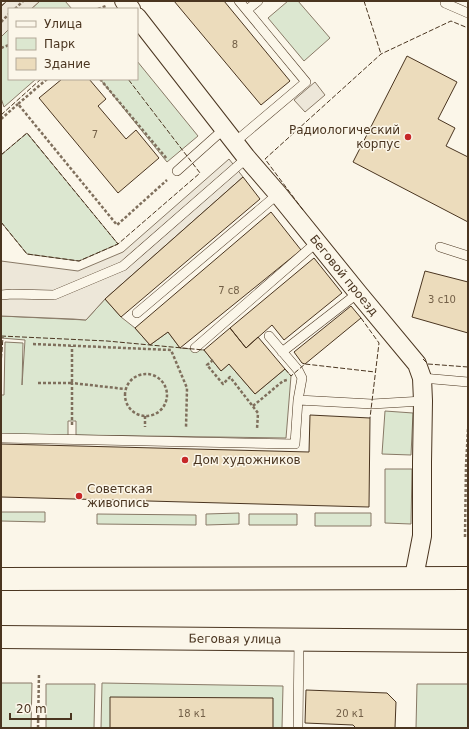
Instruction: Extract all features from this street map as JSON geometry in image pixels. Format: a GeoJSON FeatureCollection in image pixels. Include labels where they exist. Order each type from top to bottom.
{"type":"FeatureCollection","features":[{"type":"Feature","properties":{"kind":"main road"},"geometry":{"type":"LineString","coordinates":[[1,579],[468,578]]}},
{"type":"Feature","properties":{"kind":"main road","name":"Беговая улица"},"geometry":{"type":"LineString","coordinates":[[1,637],[468,641]]}},
{"type":"Feature","properties":{"kind":"street","name":"Беговой проезд"},"geometry":{"type":"LineString","coordinates":[[138,16],[246,157],[317,242],[419,371]]}},
{"type":"Feature","properties":{"kind":"street"},"geometry":{"type":"LineString","coordinates":[[414,577],[422,536],[423,401],[419,371]]}},
{"type":"Feature","properties":{"kind":"lane"},"geometry":{"type":"LineString","coordinates":[[235,142],[306,82],[240,1]]}},
{"type":"Feature","properties":{"kind":"lane"},"geometry":{"type":"LineString","coordinates":[[247,10],[258,1]]}},
{"type":"Feature","properties":{"kind":"lane"},"geometry":{"type":"LineString","coordinates":[[446,1],[446,3],[468,14]]}},
{"type":"Feature","properties":{"kind":"lane"},"geometry":{"type":"LineString","coordinates":[[177,171],[224,128]]}},
{"type":"Feature","properties":{"kind":"lane"},"geometry":{"type":"LineString","coordinates":[[1,295],[54,295],[124,266],[246,157]]}},
{"type":"Feature","properties":{"kind":"lane"},"geometry":{"type":"LineString","coordinates":[[137,313],[278,194]]}},
{"type":"Feature","properties":{"kind":"lane"},"geometry":{"type":"LineString","coordinates":[[195,348],[317,242]]}},
{"type":"Feature","properties":{"kind":"lane"},"geometry":{"type":"LineString","coordinates":[[440,248],[468,256]]}},
{"type":"Feature","properties":{"kind":"lane"},"geometry":{"type":"LineString","coordinates":[[282,352],[358,293]]}},
{"type":"Feature","properties":{"kind":"lane"},"geometry":{"type":"LineString","coordinates":[[1,438],[295,444],[298,400],[302,378],[298,370],[269,336]]}},
{"type":"Feature","properties":{"kind":"lane"},"geometry":{"type":"LineString","coordinates":[[419,371],[468,382]]}},
{"type":"Feature","properties":{"kind":"lane"},"geometry":{"type":"LineString","coordinates":[[298,400],[372,404],[423,401]]}},
{"type":"Feature","properties":{"kind":"lane"},"geometry":{"type":"LineString","coordinates":[[298,728],[299,640]]}},
{"type":"Feature","properties":{"kind":"path"},"geometry":{"type":"LineString","coordinates":[[16,8],[24,1]]}},
{"type":"Feature","properties":{"kind":"path"},"geometry":{"type":"LineString","coordinates":[[1,119],[46,80]]}},
{"type":"Feature","properties":{"kind":"path"},"geometry":{"type":"LineString","coordinates":[[18,104],[117,225],[177,171],[101,80]]}},
{"type":"Feature","properties":{"kind":"path"},"geometry":{"type":"LineString","coordinates":[[33,344],[171,350],[187,388],[186,442]]}},
{"type":"Feature","properties":{"kind":"path"},"geometry":{"type":"LineString","coordinates":[[71,440],[72,346]]}},
{"type":"Feature","properties":{"kind":"path"},"geometry":{"type":"LineString","coordinates":[[213,360],[207,365],[223,384],[230,377],[258,413],[257,443]]}},
{"type":"Feature","properties":{"kind":"path"},"geometry":{"type":"LineString","coordinates":[[147,373],[160,379],[167,392],[167,399],[160,411],[154,415],[141,416],[129,409],[124,396],[125,389],[133,377],[147,373]]}},
{"type":"Feature","properties":{"kind":"path"},"geometry":{"type":"LineString","coordinates":[[253,406],[283,381],[302,378]]}},
{"type":"Feature","properties":{"kind":"path"},"geometry":{"type":"LineString","coordinates":[[38,383],[72,383],[125,389]]}},
{"type":"Feature","properties":{"kind":"path"},"geometry":{"type":"LineString","coordinates":[[465,537],[468,429]]}},
{"type":"Feature","properties":{"kind":"path"},"geometry":{"type":"LineString","coordinates":[[38,728],[39,673]]}},
{"type":"Feature","properties":{"kind":"green space"},"geometry":{"type":"Polygon","coordinates":[[[40,1],[65,1],[71,8],[32,8],[40,1]]]}},
{"type":"Feature","properties":{"kind":"green space"},"geometry":{"type":"Polygon","coordinates":[[[288,1],[298,1],[330,38],[304,61],[268,18],[288,1]]]}},
{"type":"Feature","properties":{"kind":"green space"},"geometry":{"type":"Polygon","coordinates":[[[8,30],[8,80],[35,80],[4,107],[1,98],[1,37],[8,30]]]}},
{"type":"Feature","properties":{"kind":"green space"},"geometry":{"type":"Polygon","coordinates":[[[138,62],[198,136],[167,162],[101,80],[138,80],[138,62]]]}},
{"type":"Feature","properties":{"kind":"green space"},"geometry":{"type":"Polygon","coordinates":[[[27,133],[118,244],[79,261],[27,254],[1,222],[1,155],[27,133]]]}},
{"type":"Feature","properties":{"kind":"green space"},"geometry":{"type":"Polygon","coordinates":[[[105,299],[150,345],[168,332],[180,348],[204,350],[221,371],[229,364],[255,394],[285,369],[291,376],[286,438],[76,435],[76,421],[68,421],[68,436],[1,436],[1,395],[4,395],[5,342],[23,343],[22,385],[25,340],[1,338],[1,316],[86,320],[105,299]]]}},
{"type":"Feature","properties":{"kind":"green space"},"geometry":{"type":"Polygon","coordinates":[[[385,411],[413,413],[411,455],[382,454],[385,411]]]}},
{"type":"Feature","properties":{"kind":"green space"},"geometry":{"type":"Polygon","coordinates":[[[385,469],[412,469],[411,524],[385,523],[385,469]]]}},
{"type":"Feature","properties":{"kind":"green space"},"geometry":{"type":"Polygon","coordinates":[[[1,512],[45,512],[45,522],[1,521],[1,512]]]}},
{"type":"Feature","properties":{"kind":"green space"},"geometry":{"type":"Polygon","coordinates":[[[239,513],[239,524],[206,525],[206,514],[239,513]]]}},
{"type":"Feature","properties":{"kind":"green space"},"geometry":{"type":"Polygon","coordinates":[[[315,513],[371,513],[371,526],[315,526],[315,513]]]}},
{"type":"Feature","properties":{"kind":"green space"},"geometry":{"type":"Polygon","coordinates":[[[97,514],[196,515],[196,525],[97,524],[97,514]]]}},
{"type":"Feature","properties":{"kind":"green space"},"geometry":{"type":"Polygon","coordinates":[[[249,514],[297,514],[297,525],[249,525],[249,514]]]}},
{"type":"Feature","properties":{"kind":"green space"},"geometry":{"type":"Polygon","coordinates":[[[1,683],[32,683],[31,728],[1,728],[1,683]]]}},
{"type":"Feature","properties":{"kind":"green space"},"geometry":{"type":"Polygon","coordinates":[[[102,683],[283,686],[282,728],[101,728],[102,683]]]}},
{"type":"Feature","properties":{"kind":"green space"},"geometry":{"type":"Polygon","coordinates":[[[46,684],[95,684],[94,728],[46,728],[46,684]]]}},
{"type":"Feature","properties":{"kind":"green space"},"geometry":{"type":"Polygon","coordinates":[[[417,684],[468,684],[468,728],[416,728],[417,684]]]}},
{"type":"Feature","properties":{"kind":"shaded area"},"geometry":{"type":"Polygon","coordinates":[[[7,1],[40,1],[32,8],[8,8],[8,30],[1,37],[1,7],[7,1]]]}},
{"type":"Feature","properties":{"kind":"shaded area"},"geometry":{"type":"Polygon","coordinates":[[[315,82],[325,95],[305,112],[294,100],[315,82]]]}},
{"type":"Feature","properties":{"kind":"shaded area"},"geometry":{"type":"Polygon","coordinates":[[[229,159],[243,177],[105,299],[86,320],[1,316],[1,261],[78,271],[123,252],[229,159]]]}},
{"type":"Feature","properties":{"kind":"building"},"geometry":{"type":"Polygon","coordinates":[[[174,1],[224,1],[290,81],[261,105],[174,1]]]}},
{"type":"Feature","properties":{"kind":"building","name":"Радиологический корпус"},"geometry":{"type":"Polygon","coordinates":[[[407,56],[457,82],[438,119],[455,128],[446,146],[468,157],[468,222],[353,162],[407,56]]]}},
{"type":"Feature","properties":{"kind":"building"},"geometry":{"type":"Polygon","coordinates":[[[61,80],[90,80],[106,99],[98,106],[126,139],[136,130],[159,158],[118,193],[39,98],[61,80]]]}},
{"type":"Feature","properties":{"kind":"building"},"geometry":{"type":"Polygon","coordinates":[[[243,177],[260,199],[121,317],[105,299],[243,177]]]}},
{"type":"Feature","properties":{"kind":"building"},"geometry":{"type":"Polygon","coordinates":[[[271,212],[301,250],[180,348],[168,332],[150,345],[135,328],[271,212]]]}},
{"type":"Feature","properties":{"kind":"building"},"geometry":{"type":"Polygon","coordinates":[[[314,258],[342,293],[284,340],[272,325],[246,348],[230,328],[314,258]]]}},
{"type":"Feature","properties":{"kind":"building"},"geometry":{"type":"Polygon","coordinates":[[[425,271],[468,282],[468,333],[412,317],[425,271]]]}},
{"type":"Feature","properties":{"kind":"building"},"geometry":{"type":"Polygon","coordinates":[[[351,306],[361,318],[305,364],[302,363],[294,352],[351,306]]]}},
{"type":"Feature","properties":{"kind":"building"},"geometry":{"type":"Polygon","coordinates":[[[230,328],[246,348],[258,337],[285,369],[255,394],[229,364],[221,371],[204,350],[230,328]]]}},
{"type":"Feature","properties":{"kind":"building","name":"Дом художников"},"geometry":{"type":"Polygon","coordinates":[[[310,415],[370,418],[369,507],[1,497],[1,444],[309,452],[310,415]]]}},
{"type":"Feature","properties":{"kind":"building"},"geometry":{"type":"Polygon","coordinates":[[[306,690],[387,693],[396,702],[395,728],[356,728],[353,725],[305,723],[306,690]]]}},
{"type":"Feature","properties":{"kind":"building"},"geometry":{"type":"Polygon","coordinates":[[[110,697],[273,698],[273,728],[110,728],[110,697]]]}},
{"type":"Feature","properties":{"kind":"fence"},"geometry":{"type":"LineString","coordinates":[[1,6],[7,1]]}},
{"type":"Feature","properties":{"kind":"fence"},"geometry":{"type":"LineString","coordinates":[[364,1],[381,54]]}},
{"type":"Feature","properties":{"kind":"fence"},"geometry":{"type":"LineString","coordinates":[[303,210],[265,159],[381,54],[451,21],[468,28]]}},
{"type":"Feature","properties":{"kind":"fence"},"geometry":{"type":"LineString","coordinates":[[1,115],[40,80]]}},
{"type":"Feature","properties":{"kind":"fence"},"geometry":{"type":"LineString","coordinates":[[1,222],[27,254],[79,261],[118,244],[200,173],[129,80]]}},
{"type":"Feature","properties":{"kind":"fence"},"geometry":{"type":"LineString","coordinates":[[1,155],[27,133],[118,244]]}},
{"type":"Feature","properties":{"kind":"fence"},"geometry":{"type":"LineString","coordinates":[[361,318],[379,343],[370,418]]}},
{"type":"Feature","properties":{"kind":"fence"},"geometry":{"type":"LineString","coordinates":[[1,336],[107,341],[204,350]]}},
{"type":"Feature","properties":{"kind":"fence"},"geometry":{"type":"LineString","coordinates":[[1,366],[3,337]]}},
{"type":"Feature","properties":{"kind":"fence"},"geometry":{"type":"LineString","coordinates":[[423,359],[428,364],[468,367]]}},
{"type":"Feature","properties":{"kind":"fence"},"geometry":{"type":"LineString","coordinates":[[285,369],[291,376],[305,364],[375,372]]}},
{"type":"Feature","properties":{"kind":"place","name":"Радиологический корпус"},"geometry":{"type":"Point","coordinates":[408,137]}},
{"type":"Feature","properties":{"kind":"place","name":"Дом художников"},"geometry":{"type":"Point","coordinates":[185,460]}},
{"type":"Feature","properties":{"kind":"place","name":"Советская живопись"},"geometry":{"type":"Point","coordinates":[79,496]}}]}
